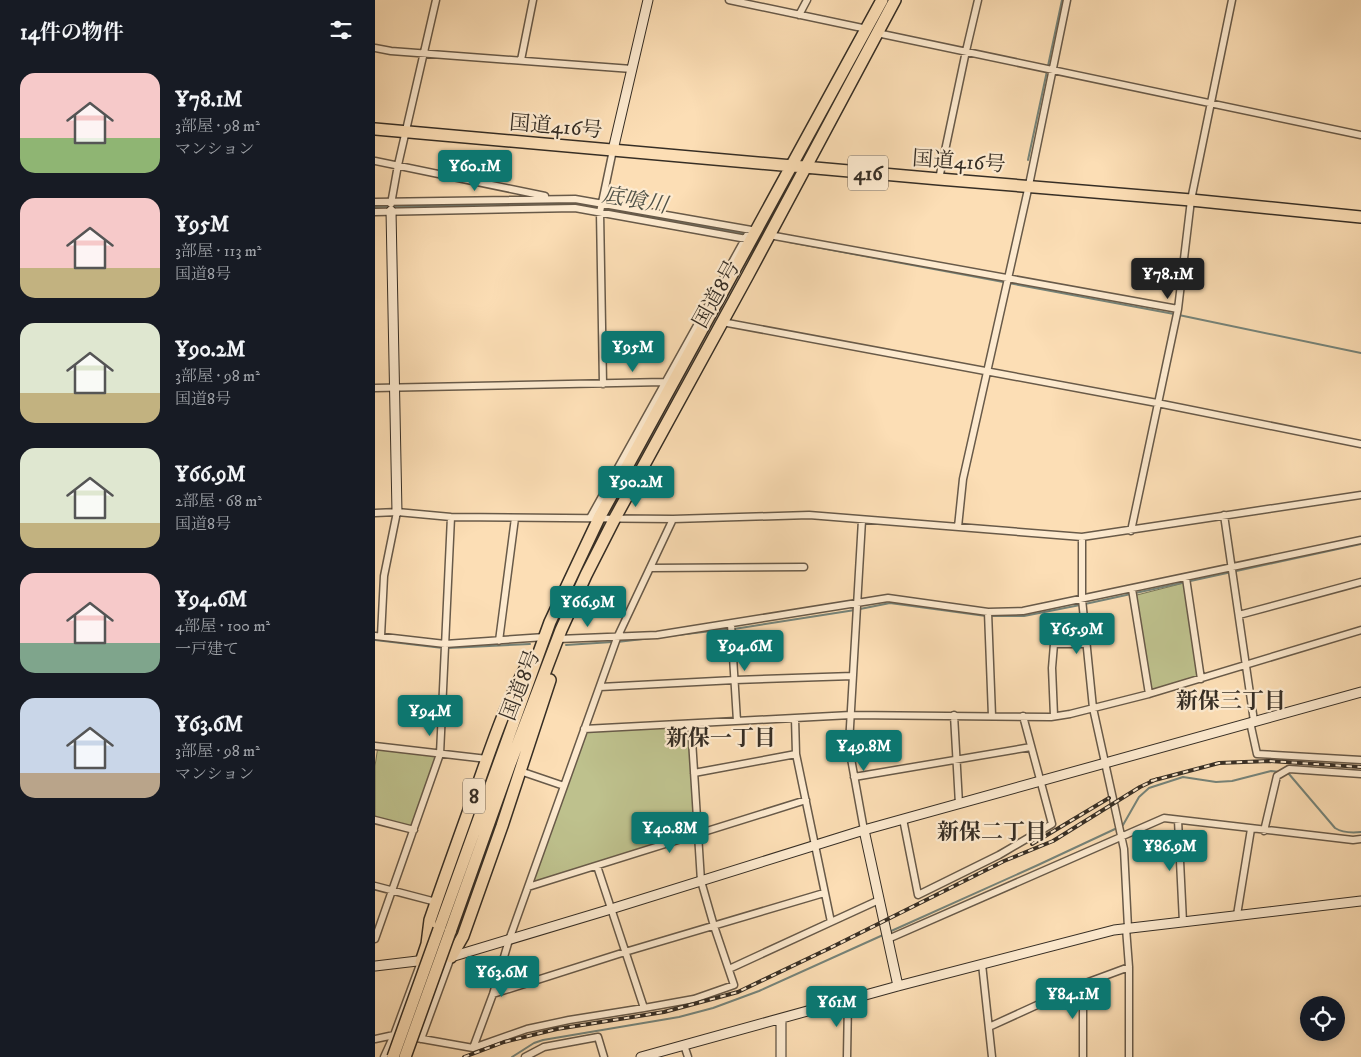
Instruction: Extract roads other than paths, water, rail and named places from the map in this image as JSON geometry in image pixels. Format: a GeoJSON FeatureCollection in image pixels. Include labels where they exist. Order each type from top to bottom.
{"type":"FeatureCollection","features":[{"type":"Feature","properties":{"kind":"highway","name":"国道8号"},"geometry":{"type":"LineString","coordinates":[[393,1057],[445,930],[560,636],[615,518],[805,167],[872,31],[882,0]]}},
{"type":"Feature","properties":{"kind":"highway","name":"国道8号"},"geometry":{"type":"LineString","coordinates":[[405,1057],[445,930],[545,637],[594,518],[791,166],[872,31],[895,0]]}},
{"type":"Feature","properties":{"kind":"highway","name":"国道416号"},"geometry":{"type":"LineString","coordinates":[[375,129],[939,179],[1029,185],[1361,217]]}},
{"type":"Feature","properties":{"kind":"highway","name":"8"},"geometry":{"type":"LineString","coordinates":[[451,957],[463,936],[499,826],[520,771],[554,666],[560,636]]}},
{"type":"Feature","properties":{"kind":"highway","name":"8"},"geometry":{"type":"LineString","coordinates":[[421,962],[427,944],[430,920],[468,825],[487,759],[524,670],[545,637]]}},
{"type":"Feature","properties":{"kind":"street"},"geometry":{"type":"LineString","coordinates":[[436,0],[391,202],[397,512],[384,576],[378,636],[445,644],[545,637]]}},
{"type":"Feature","properties":{"kind":"street"},"geometry":{"type":"LineString","coordinates":[[521,60],[533,0]]}},
{"type":"Feature","properties":{"kind":"street"},"geometry":{"type":"LineString","coordinates":[[603,384],[599,212],[648,0]]}},
{"type":"Feature","properties":{"kind":"street"},"geometry":{"type":"LineString","coordinates":[[729,0],[1361,135]]}},
{"type":"Feature","properties":{"kind":"street"},"geometry":{"type":"LineString","coordinates":[[799,15],[807,0]]}},
{"type":"Feature","properties":{"kind":"street"},"geometry":{"type":"LineString","coordinates":[[939,179],[978,0]]}},
{"type":"Feature","properties":{"kind":"street"},"geometry":{"type":"LineString","coordinates":[[958,527],[963,479],[1029,185],[1067,0]]}},
{"type":"Feature","properties":{"kind":"street"},"geometry":{"type":"LineString","coordinates":[[1131,530],[1178,309],[1191,200],[1232,0]]}},
{"type":"Feature","properties":{"kind":"street"},"geometry":{"type":"LineString","coordinates":[[375,48],[391,51],[632,69]]}},
{"type":"Feature","properties":{"kind":"street"},"geometry":{"type":"LineString","coordinates":[[375,161],[557,199]]}},
{"type":"Feature","properties":{"kind":"street"},"geometry":{"type":"LineString","coordinates":[[375,202],[557,199],[601,203],[751,235]]}},
{"type":"Feature","properties":{"kind":"street"},"geometry":{"type":"LineString","coordinates":[[375,212],[575,208],[751,235]]}},
{"type":"Feature","properties":{"kind":"street"},"geometry":{"type":"LineString","coordinates":[[594,518],[664,382],[751,235]]}},
{"type":"Feature","properties":{"kind":"street"},"geometry":{"type":"LineString","coordinates":[[769,235],[1178,309]]}},
{"type":"Feature","properties":{"kind":"street"},"geometry":{"type":"LineString","coordinates":[[722,322],[1157,403],[1361,444]]}},
{"type":"Feature","properties":{"kind":"street"},"geometry":{"type":"LineString","coordinates":[[375,388],[664,382]]}},
{"type":"Feature","properties":{"kind":"street"},"geometry":{"type":"LineString","coordinates":[[375,512],[397,512],[451,518],[673,519],[809,515],[1082,537],[1361,495]]}},
{"type":"Feature","properties":{"kind":"street"},"geometry":{"type":"LineString","coordinates":[[1224,515],[1257,754],[1361,760]]}},
{"type":"Feature","properties":{"kind":"street"},"geometry":{"type":"LineString","coordinates":[[375,939],[440,754],[451,518]]}},
{"type":"Feature","properties":{"kind":"street"},"geometry":{"type":"LineString","coordinates":[[499,641],[515,518]]}},
{"type":"Feature","properties":{"kind":"street"},"geometry":{"type":"LineString","coordinates":[[473,1048],[493,994],[509,940],[617,638],[673,519]]}},
{"type":"Feature","properties":{"kind":"street"},"geometry":{"type":"LineString","coordinates":[[862,520],[850,753],[864,830],[898,986]]}},
{"type":"Feature","properties":{"kind":"street"},"geometry":{"type":"LineString","coordinates":[[1082,537],[1082,599],[1093,708],[1124,849],[1129,966],[1129,1057]]}},
{"type":"Feature","properties":{"kind":"street"},"geometry":{"type":"LineString","coordinates":[[560,636],[617,638],[657,635],[888,598],[988,612],[1023,611],[1361,540]]}},
{"type":"Feature","properties":{"kind":"street"},"geometry":{"type":"LineString","coordinates":[[650,568],[804,567]]}},
{"type":"Feature","properties":{"kind":"street"},"geometry":{"type":"LineString","coordinates":[[375,575],[384,576]]}},
{"type":"Feature","properties":{"kind":"street"},"geometry":{"type":"LineString","coordinates":[[1186,578],[1201,679]]}},
{"type":"Feature","properties":{"kind":"street"},"geometry":{"type":"LineString","coordinates":[[1239,615],[1361,582]]}},
{"type":"Feature","properties":{"kind":"street"},"geometry":{"type":"LineString","coordinates":[[1132,589],[1149,694]]}},
{"type":"Feature","properties":{"kind":"street"},"geometry":{"type":"LineString","coordinates":[[988,612],[992,716]]}},
{"type":"Feature","properties":{"kind":"street"},"geometry":{"type":"LineString","coordinates":[[731,624],[737,721]]}},
{"type":"Feature","properties":{"kind":"street"},"geometry":{"type":"LineString","coordinates":[[584,729],[851,715],[1054,716],[1149,694],[1361,630]]}},
{"type":"Feature","properties":{"kind":"street"},"geometry":{"type":"LineString","coordinates":[[1054,716],[1052,668],[1055,644],[1086,644]]}},
{"type":"Feature","properties":{"kind":"street"},"geometry":{"type":"LineString","coordinates":[[600,687],[853,676]]}},
{"type":"Feature","properties":{"kind":"street"},"geometry":{"type":"LineString","coordinates":[[375,966],[451,957],[611,910],[864,830],[1361,692]]}},
{"type":"Feature","properties":{"kind":"street"},"geometry":{"type":"LineString","coordinates":[[954,716],[959,804]]}},
{"type":"Feature","properties":{"kind":"street"},"geometry":{"type":"LineString","coordinates":[[903,819],[918,896],[999,855],[1052,824],[1023,716]]}},
{"type":"Feature","properties":{"kind":"street"},"geometry":{"type":"LineString","coordinates":[[795,718],[796,754],[831,922]]}},
{"type":"Feature","properties":{"kind":"street"},"geometry":{"type":"LineString","coordinates":[[375,1039],[394,1035],[473,1048],[527,1029],[694,999],[734,985],[701,881],[691,724]]}},
{"type":"Feature","properties":{"kind":"street"},"geometry":{"type":"LineString","coordinates":[[375,746],[487,759]]}},
{"type":"Feature","properties":{"kind":"street"},"geometry":{"type":"LineString","coordinates":[[854,778],[1031,747]]}},
{"type":"Feature","properties":{"kind":"street"},"geometry":{"type":"LineString","coordinates":[[694,773],[796,754]]}},
{"type":"Feature","properties":{"kind":"street"},"geometry":{"type":"LineString","coordinates":[[1264,831],[1277,776],[1289,769],[1361,774]]}},
{"type":"Feature","properties":{"kind":"street"},"geometry":{"type":"LineString","coordinates":[[520,771],[564,786]]}},
{"type":"Feature","properties":{"kind":"street"},"geometry":{"type":"LineString","coordinates":[[528,887],[806,800]]}},
{"type":"Feature","properties":{"kind":"street"},"geometry":{"type":"LineString","coordinates":[[888,939],[1164,818],[1264,831],[1353,840],[1361,839]]}},
{"type":"Feature","properties":{"kind":"street"},"geometry":{"type":"LineString","coordinates":[[375,820],[413,830]]}},
{"type":"Feature","properties":{"kind":"street"},"geometry":{"type":"LineString","coordinates":[[1178,820],[1183,922]]}},
{"type":"Feature","properties":{"kind":"street"},"geometry":{"type":"LineString","coordinates":[[1237,915],[1251,829]]}},
{"type":"Feature","properties":{"kind":"street"},"geometry":{"type":"LineString","coordinates":[[597,866],[644,1008]]}},
{"type":"Feature","properties":{"kind":"street"},"geometry":{"type":"LineString","coordinates":[[375,886],[436,902]]}},
{"type":"Feature","properties":{"kind":"street"},"geometry":{"type":"LineString","coordinates":[[493,994],[824,892]]}},
{"type":"Feature","properties":{"kind":"street"},"geometry":{"type":"LineString","coordinates":[[729,969],[879,900]]}},
{"type":"Feature","properties":{"kind":"street"},"geometry":{"type":"LineString","coordinates":[[641,1057],[898,986],[1097,934],[1127,928],[1361,901]]}},
{"type":"Feature","properties":{"kind":"street"},"geometry":{"type":"LineString","coordinates":[[375,917],[383,916]]}},
{"type":"Feature","properties":{"kind":"street"},"geometry":{"type":"LineString","coordinates":[[421,1039],[451,957]]}},
{"type":"Feature","properties":{"kind":"street"},"geometry":{"type":"LineString","coordinates":[[384,1057],[421,962]]}},
{"type":"Feature","properties":{"kind":"street"},"geometry":{"type":"LineString","coordinates":[[982,964],[992,1057]]}},
{"type":"Feature","properties":{"kind":"street"},"geometry":{"type":"LineString","coordinates":[[989,1028],[1083,984],[1129,966]]}},
{"type":"Feature","properties":{"kind":"street"},"geometry":{"type":"LineString","coordinates":[[1083,984],[1083,1057]]}},
{"type":"Feature","properties":{"kind":"street"},"geometry":{"type":"LineString","coordinates":[[847,1057],[848,1000]]}},
{"type":"Feature","properties":{"kind":"street"},"geometry":{"type":"LineString","coordinates":[[781,1019],[781,1057]]}},
{"type":"Feature","properties":{"kind":"street"},"geometry":{"type":"LineString","coordinates":[[525,1057],[544,1047],[598,1037],[604,1057]]}},
{"type":"Feature","properties":{"kind":"street"},"geometry":{"type":"LineString","coordinates":[[684,1045],[688,1057]]}},
{"type":"Feature","properties":{"kind":"waterway"},"geometry":{"type":"LineString","coordinates":[[1048,66],[1062,0]]}},
{"type":"Feature","properties":{"kind":"waterway"},"geometry":{"type":"LineString","coordinates":[[1028,160],[1047,71]]}},
{"type":"Feature","properties":{"kind":"waterway","name":"底喰川"},"geometry":{"type":"LineString","coordinates":[[375,207],[576,203],[745,234]]}},
{"type":"Feature","properties":{"kind":"waterway"},"geometry":{"type":"LineString","coordinates":[[789,242],[1174,314],[1361,353]]}},
{"type":"Feature","properties":{"kind":"waterway"},"geometry":{"type":"LineString","coordinates":[[1085,604],[1361,544]]}},
{"type":"Feature","properties":{"kind":"waterway"},"geometry":{"type":"LineString","coordinates":[[860,609],[890,603],[986,616]]}},
{"type":"Feature","properties":{"kind":"waterway"},"geometry":{"type":"LineString","coordinates":[[991,616],[1024,616],[1080,605]]}},
{"type":"Feature","properties":{"kind":"waterway"},"geometry":{"type":"LineString","coordinates":[[734,629],[855,610]]}},
{"type":"Feature","properties":{"kind":"waterway"},"geometry":{"type":"LineString","coordinates":[[617,642],[729,629]]}},
{"type":"Feature","properties":{"kind":"waterway"},"geometry":{"type":"LineString","coordinates":[[375,640],[443,648]]}},
{"type":"Feature","properties":{"kind":"waterway"},"geometry":{"type":"LineString","coordinates":[[566,645],[612,642]]}},
{"type":"Feature","properties":{"kind":"waterway"},"geometry":{"type":"LineString","coordinates":[[448,648],[530,644]]}},
{"type":"Feature","properties":{"kind":"waterway"},"geometry":{"type":"LineString","coordinates":[[1123,825],[1139,797],[1149,788],[1183,777],[1216,782],[1232,781],[1271,771],[1280,772]]}},
{"type":"Feature","properties":{"kind":"waterway"},"geometry":{"type":"LineString","coordinates":[[1287,774],[1335,828],[1341,831],[1361,832]]}},
{"type":"Feature","properties":{"kind":"waterway"},"geometry":{"type":"LineString","coordinates":[[889,932],[1115,829]]}},
{"type":"Feature","properties":{"kind":"waterway"},"geometry":{"type":"LineString","coordinates":[[512,1057],[534,1043],[543,1040],[679,1017],[713,1008],[759,991],[883,935]]}},
{"type":"Feature","properties":{"kind":"railway"},"geometry":{"type":"LineString","coordinates":[[1151,781],[1219,763],[1269,761],[1361,767]]}},
{"type":"Feature","properties":{"kind":"railway"},"geometry":{"type":"LineString","coordinates":[[464,1057],[504,1042],[557,1029],[664,1012],[738,992],[1004,861],[1053,841],[1140,787],[1157,779]]}},
{"type":"Feature","properties":{"kind":"railway"},"geometry":{"type":"LineString","coordinates":[[1032,844],[1109,798]]}},
{"type":"Feature","properties":{"kind":"district","name":"新保三丁目"},"geometry":{"type":"Point","coordinates":[1231,700]}},
{"type":"Feature","properties":{"kind":"district","name":"新保一丁目"},"geometry":{"type":"Point","coordinates":[721,737]}},
{"type":"Feature","properties":{"kind":"district","name":"新保二丁目"},"geometry":{"type":"Point","coordinates":[992,831]}}]}
